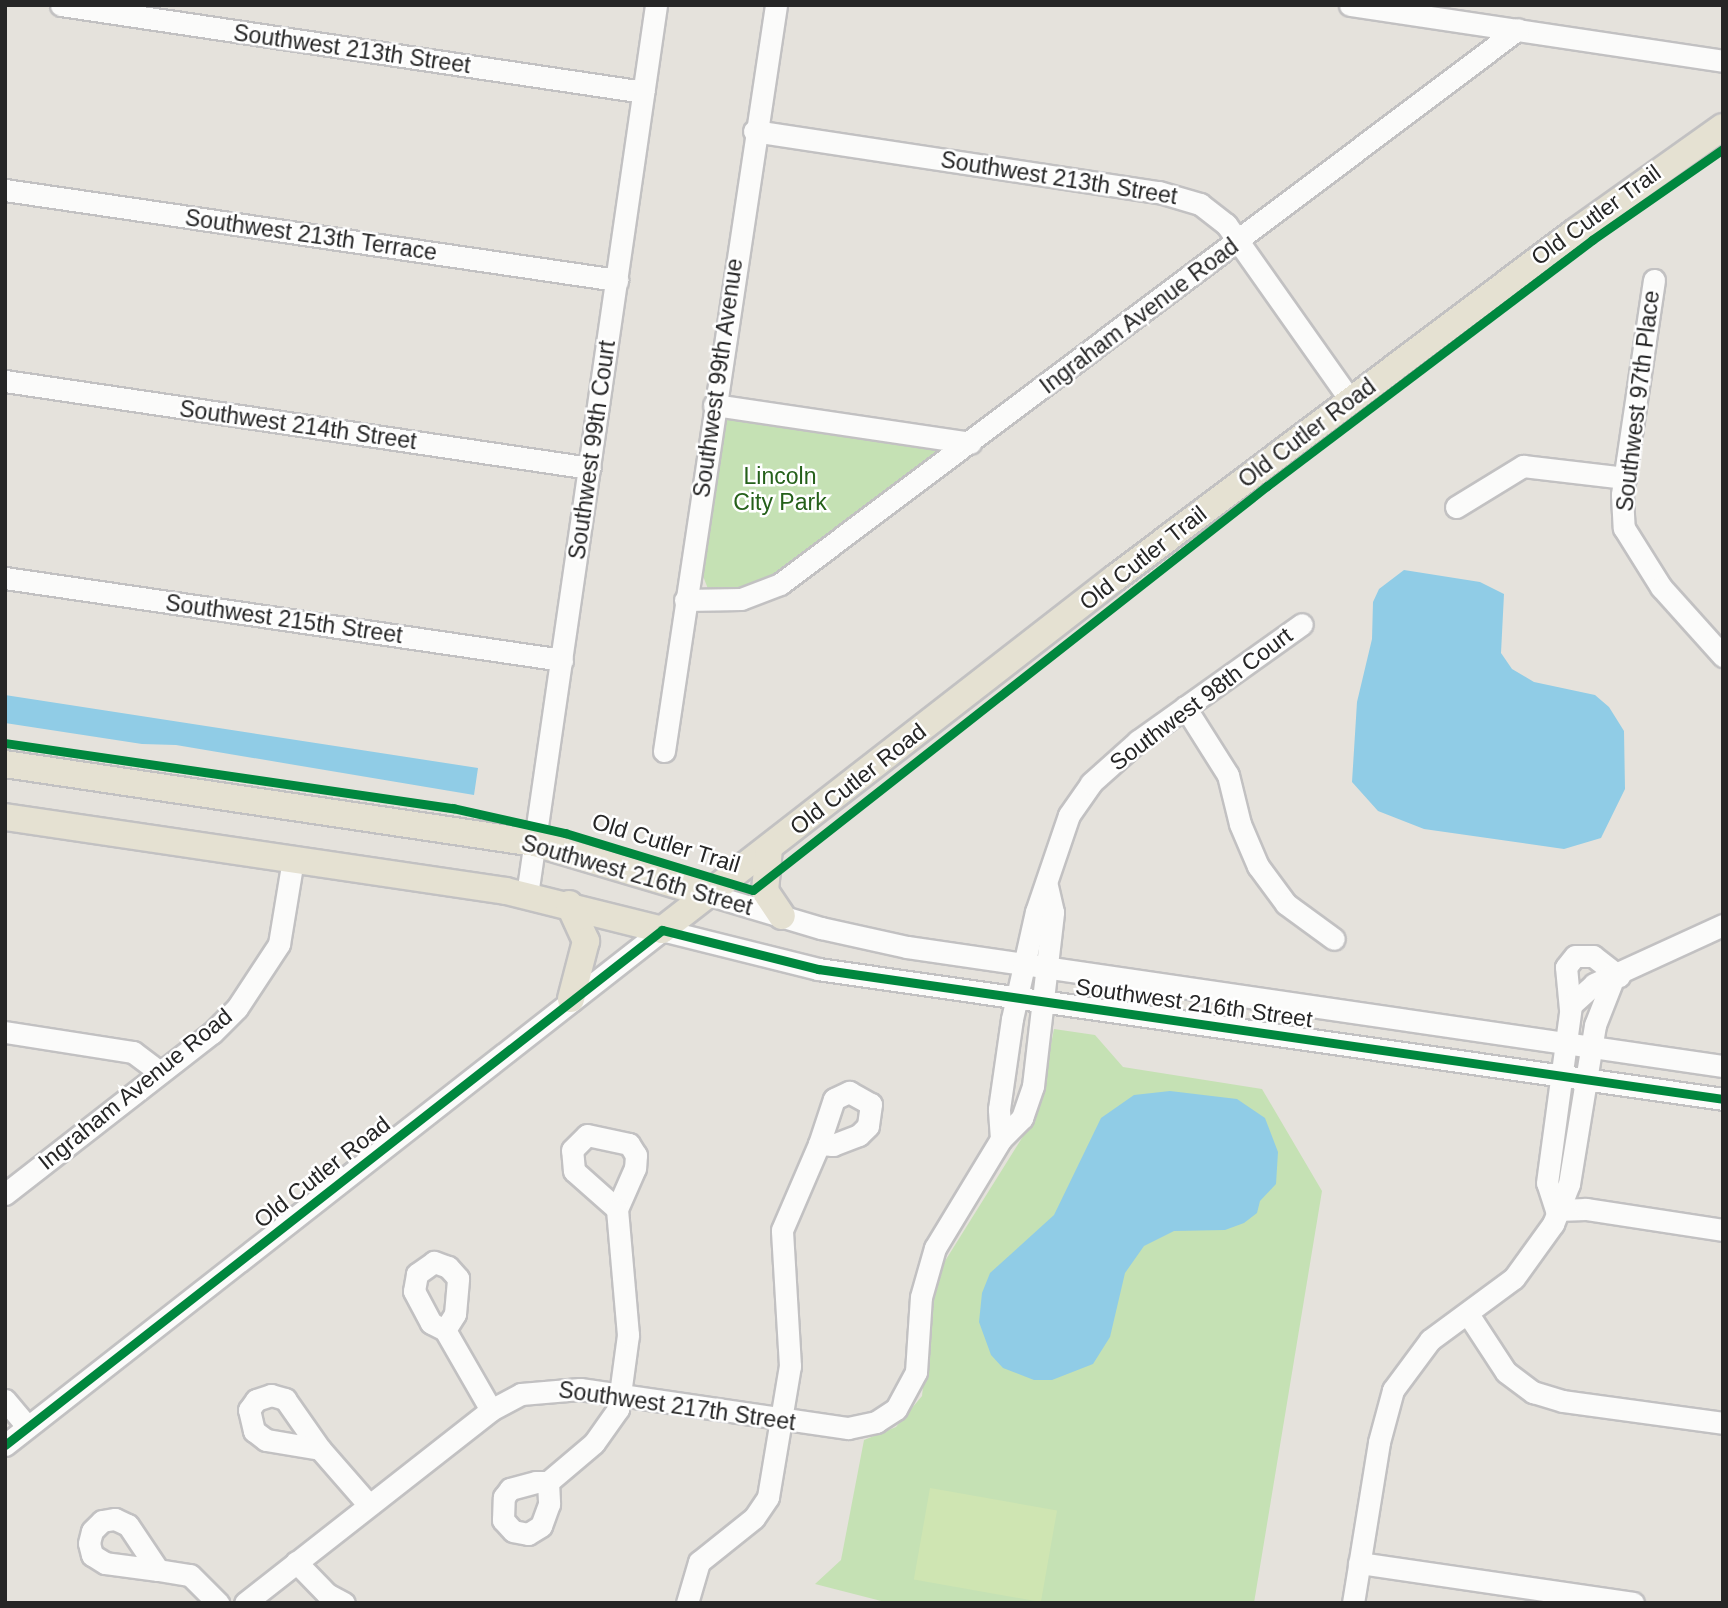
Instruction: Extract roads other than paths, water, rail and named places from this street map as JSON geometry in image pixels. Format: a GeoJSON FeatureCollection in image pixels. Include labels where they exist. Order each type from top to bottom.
{"type":"FeatureCollection","features":[{"type":"Feature","properties":{"kind":"main road","name":"Old Cutler Road"},"geometry":{"type":"LineString","coordinates":[[662,930],[1350,401],[1723,127]]}},
{"type":"Feature","properties":{"kind":"main road","name":"Southwest 216th Street"},"geometry":{"type":"LineString","coordinates":[[5,764],[535,843],[710,895]]}},
{"type":"Feature","properties":{"kind":"main road","name":"Southwest 216th Street"},"geometry":{"type":"LineString","coordinates":[[5,817],[527,895],[662,930]]}},
{"type":"Feature","properties":{"kind":"main road"},"geometry":{"type":"LineString","coordinates":[[769,848],[765,891],[782,916]]}},
{"type":"Feature","properties":{"kind":"main road"},"geometry":{"type":"LineString","coordinates":[[569,904],[586,941],[571,999]]}},
{"type":"Feature","properties":{"kind":"street","name":"Southwest 213th Street"},"geometry":{"type":"LineString","coordinates":[[61,5],[644,92]]}},
{"type":"Feature","properties":{"kind":"street","name":"Southwest 99th Court"},"geometry":{"type":"LineString","coordinates":[[527,895],[656,5]]}},
{"type":"Feature","properties":{"kind":"street","name":"Southwest 99th Avenue"},"geometry":{"type":"LineString","coordinates":[[664,751],[754,131],[776,5]]}},
{"type":"Feature","properties":{"kind":"street"},"geometry":{"type":"LineString","coordinates":[[1350,5],[1723,61]]}},
{"type":"Feature","properties":{"kind":"street","name":"Ingraham Avenue Road"},"geometry":{"type":"LineString","coordinates":[[685,600],[755,596],[780,584],[1518,29]]}},
{"type":"Feature","properties":{"kind":"street","name":"Southwest 213th Street"},"geometry":{"type":"LineString","coordinates":[[754,131],[1173,195],[1210,210],[1238,241],[1350,401]]}},
{"type":"Feature","properties":{"kind":"street","name":"Southwest 213th Terrace"},"geometry":{"type":"LineString","coordinates":[[5,190],[617,280]]}},
{"type":"Feature","properties":{"kind":"street","name":"Southwest 97th Place"},"geometry":{"type":"LineString","coordinates":[[1654,280],[1621,508],[1626,536],[1661,587],[1723,656]]}},
{"type":"Feature","properties":{"kind":"street","name":"Southwest 214th Street"},"geometry":{"type":"LineString","coordinates":[[5,381],[590,468]]}},
{"type":"Feature","properties":{"kind":"street"},"geometry":{"type":"LineString","coordinates":[[714,405],[970,443]]}},
{"type":"Feature","properties":{"kind":"street"},"geometry":{"type":"LineString","coordinates":[[1456,507],[1523,466],[1625,478]]}},
{"type":"Feature","properties":{"kind":"street","name":"Southwest 215th Street"},"geometry":{"type":"LineString","coordinates":[[5,578],[562,660]]}},
{"type":"Feature","properties":{"kind":"street","name":"Southwest 98th Court"},"geometry":{"type":"LineString","coordinates":[[1000,1139],[999,1109],[1036,912],[1047,886],[1057,841],[1080,797],[1118,758],[1302,624]]}},
{"type":"Feature","properties":{"kind":"street"},"geometry":{"type":"LineString","coordinates":[[1185,707],[1228,775],[1240,824],[1258,866],[1286,904],[1334,939]]}},
{"type":"Feature","properties":{"kind":"street","name":"Ingraham Avenue Road"},"geometry":{"type":"LineString","coordinates":[[5,1194],[224,1022],[272,960],[284,929],[293,859]]}},
{"type":"Feature","properties":{"kind":"street","name":"Southwest 98th Court"},"geometry":{"type":"LineString","coordinates":[[900,1405],[916,1372],[920,1297],[931,1256],[1000,1139],[1022,1118],[1028,1103],[1046,1001],[1053,912],[1047,886]]}},
{"type":"Feature","properties":{"kind":"street","name":"Southwest 216th Street"},"geometry":{"type":"LineString","coordinates":[[710,895],[907,947],[1723,1066]]}},
{"type":"Feature","properties":{"kind":"street"},"geometry":{"type":"LineString","coordinates":[[1570,1009],[1594,984],[1616,977],[1723,925]]}},
{"type":"Feature","properties":{"kind":"street","name":"Southwest 216th Street"},"geometry":{"type":"LineString","coordinates":[[662,930],[769,960],[1723,1099]]}},
{"type":"Feature","properties":{"kind":"street","name":"Old Cutler Road"},"geometry":{"type":"LineString","coordinates":[[5,1446],[662,930]]}},
{"type":"Feature","properties":{"kind":"street"},"geometry":{"type":"LineString","coordinates":[[1556,1210],[1547,1183],[1563,1042],[1570,1009],[1566,967],[1575,956],[1593,956],[1616,977]]}},
{"type":"Feature","properties":{"kind":"street"},"geometry":{"type":"LineString","coordinates":[[1353,1603],[1379,1441],[1393,1390],[1430,1340],[1514,1278],[1546,1237],[1569,1184],[1591,1046],[1599,1011],[1616,977]]}},
{"type":"Feature","properties":{"kind":"street"},"geometry":{"type":"LineString","coordinates":[[5,1032],[132,1052],[160,1072]]}},
{"type":"Feature","properties":{"kind":"street"},"geometry":{"type":"LineString","coordinates":[[687,1603],[699,1562],[765,1505],[782,1421],[790,1352],[782,1230],[819,1144]]}},
{"type":"Feature","properties":{"kind":"street"},"geometry":{"type":"LineString","coordinates":[[548,1482],[606,1431],[621,1395],[628,1335],[617,1209]]}},
{"type":"Feature","properties":{"kind":"street"},"geometry":{"type":"LineString","coordinates":[[1556,1210],[1586,1209],[1723,1230]]}},
{"type":"Feature","properties":{"kind":"street"},"geometry":{"type":"LineString","coordinates":[[1468,1314],[1506,1372],[1532,1392],[1563,1401],[1723,1423]]}},
{"type":"Feature","properties":{"kind":"street"},"geometry":{"type":"LineString","coordinates":[[444,1330],[491,1410]]}},
{"type":"Feature","properties":{"kind":"street","name":"Southwest 217th Street"},"geometry":{"type":"LineString","coordinates":[[296,1562],[491,1410],[521,1394],[551,1388],[621,1395],[782,1421],[855,1428],[876,1422],[900,1405]]}},
{"type":"Feature","properties":{"kind":"street"},"geometry":{"type":"LineString","coordinates":[[5,1401],[28,1427]]}},
{"type":"Feature","properties":{"kind":"street"},"geometry":{"type":"LineString","coordinates":[[320,1449],[368,1504]]}},
{"type":"Feature","properties":{"kind":"street"},"geometry":{"type":"LineString","coordinates":[[245,1603],[296,1562],[327,1594],[344,1603]]}},
{"type":"Feature","properties":{"kind":"street"},"geometry":{"type":"LineString","coordinates":[[1359,1563],[1633,1603]]}},
{"type":"Feature","properties":{"kind":"street"},"geometry":{"type":"LineString","coordinates":[[158,1570],[190,1575],[218,1603]]}},
{"type":"Feature","properties":{"kind":"water"},"geometry":{"type":"Polygon","coordinates":[[[1404,570],[1480,582],[1504,594],[1501,653],[1512,669],[1534,682],[1595,695],[1609,707],[1624,731],[1625,789],[1601,838],[1564,849],[1424,829],[1378,811],[1352,782],[1357,702],[1372,639],[1373,602],[1379,589],[1404,570]]]}},
{"type":"Feature","properties":{"kind":"water"},"geometry":{"type":"Polygon","coordinates":[[[5,695],[478,768],[474,795],[176,745],[142,744],[5,723],[5,695]]]}},
{"type":"Feature","properties":{"kind":"water"},"geometry":{"type":"Polygon","coordinates":[[[1170,1091],[1237,1099],[1265,1118],[1278,1152],[1276,1184],[1260,1201],[1257,1213],[1244,1223],[1225,1230],[1174,1231],[1144,1246],[1125,1273],[1110,1337],[1093,1364],[1052,1380],[1034,1380],[1003,1368],[991,1355],[979,1322],[982,1293],[990,1273],[1054,1215],[1101,1118],[1134,1095],[1170,1091]]]}},
{"type":"Feature","properties":{"kind":"park label","name":"Lincoln City Park"},"geometry":{"type":"Point","coordinates":[780,489]}}]}
